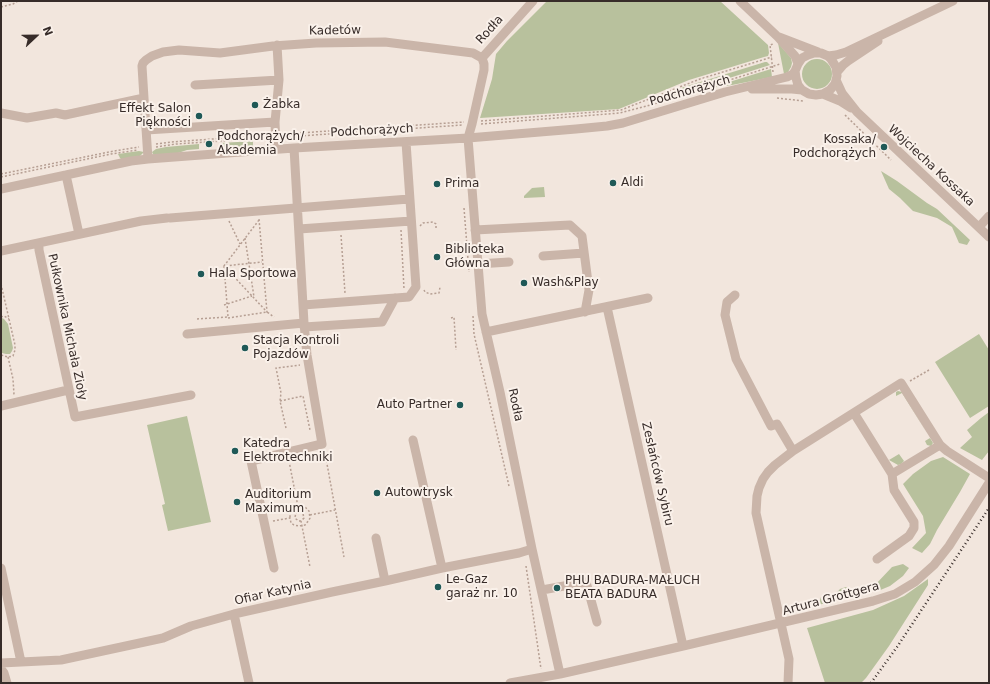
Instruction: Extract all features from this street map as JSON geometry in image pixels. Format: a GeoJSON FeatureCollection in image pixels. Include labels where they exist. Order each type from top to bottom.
{"type":"FeatureCollection","features":[{"type":"Feature","properties":{"kind":"street","name":"Rodła"},"geometry":{"type":"LineString","coordinates":[[482,58],[533,1]]}},
{"type":"Feature","properties":{"kind":"street"},"geometry":{"type":"LineString","coordinates":[[740,1],[778,37],[795,56],[796,78],[798,85],[808,94],[823,94],[830,90],[833,87],[843,65],[888,32]]}},
{"type":"Feature","properties":{"kind":"street"},"geometry":{"type":"LineString","coordinates":[[796,68],[802,58],[808,55],[814,53],[836,55],[846,52],[872,38],[953,1]]}},
{"type":"Feature","properties":{"kind":"street"},"geometry":{"type":"LineString","coordinates":[[778,37],[824,55],[834,63],[837,76]]}},
{"type":"Feature","properties":{"kind":"street","name":"Kadetów"},"geometry":{"type":"LineString","coordinates":[[148,159],[142,66],[146,60],[152,56],[170,50],[220,53],[277,45],[385,42],[473,53],[482,58]]}},
{"type":"Feature","properties":{"kind":"street"},"geometry":{"type":"LineString","coordinates":[[276,149],[275,122],[279,80],[277,45]]}},
{"type":"Feature","properties":{"kind":"street"},"geometry":{"type":"LineString","coordinates":[[468,138],[484,70],[482,58]]}},
{"type":"Feature","properties":{"kind":"street","name":"Podchorążych"},"geometry":{"type":"LineString","coordinates":[[1,189],[131,161],[148,159],[276,149],[468,138],[576,130],[607,126],[629,121],[726,92],[787,77],[793,74],[796,68]]}},
{"type":"Feature","properties":{"kind":"street","name":"Wojciecha Kossaka"},"geometry":{"type":"LineString","coordinates":[[837,76],[842,92],[857,112],[989,237]]}},
{"type":"Feature","properties":{"kind":"street"},"geometry":{"type":"LineString","coordinates":[[195,85],[279,80]]}},
{"type":"Feature","properties":{"kind":"street","name":"Podchorążych"},"geometry":{"type":"LineString","coordinates":[[743,88],[802,90]]}},
{"type":"Feature","properties":{"kind":"street","name":"Wojciecha Kossaka"},"geometry":{"type":"LineString","coordinates":[[823,94],[840,101],[857,112]]}},
{"type":"Feature","properties":{"kind":"street"},"geometry":{"type":"LineString","coordinates":[[1,113],[27,118],[56,112],[65,115],[144,98]]}},
{"type":"Feature","properties":{"kind":"street"},"geometry":{"type":"LineString","coordinates":[[146,130],[275,122]]}},
{"type":"Feature","properties":{"kind":"street","name":"Rodła"},"geometry":{"type":"LineString","coordinates":[[468,138],[482,314],[560,674]]}},
{"type":"Feature","properties":{"kind":"street"},"geometry":{"type":"LineString","coordinates":[[303,305],[409,297],[416,287],[406,142]]}},
{"type":"Feature","properties":{"kind":"street"},"geometry":{"type":"LineString","coordinates":[[274,568],[251,460],[322,444],[307,355],[304,325],[294,148]]}},
{"type":"Feature","properties":{"kind":"street"},"geometry":{"type":"LineString","coordinates":[[66,175],[80,234]]}},
{"type":"Feature","properties":{"kind":"street"},"geometry":{"type":"LineString","coordinates":[[1,251],[141,220],[409,199]]}},
{"type":"Feature","properties":{"kind":"street"},"geometry":{"type":"LineString","coordinates":[[979,227],[989,216]]}},
{"type":"Feature","properties":{"kind":"street"},"geometry":{"type":"LineString","coordinates":[[299,229],[411,221]]}},
{"type":"Feature","properties":{"kind":"street"},"geometry":{"type":"LineString","coordinates":[[475,230],[570,225],[582,236],[589,290],[585,312]]}},
{"type":"Feature","properties":{"kind":"street","name":"Pułkownika Michała Zioły"},"geometry":{"type":"LineString","coordinates":[[39,243],[39,250],[75,417],[191,395]]}},
{"type":"Feature","properties":{"kind":"street"},"geometry":{"type":"LineString","coordinates":[[543,256],[584,254]]}},
{"type":"Feature","properties":{"kind":"street"},"geometry":{"type":"LineString","coordinates":[[478,264],[509,262]]}},
{"type":"Feature","properties":{"kind":"street"},"geometry":{"type":"LineString","coordinates":[[735,295],[727,302],[726,315],[736,359],[771,426],[777,424],[793,451]]}},
{"type":"Feature","properties":{"kind":"street"},"geometry":{"type":"LineString","coordinates":[[187,334],[304,325],[382,322],[395,298]]}},
{"type":"Feature","properties":{"kind":"street"},"geometry":{"type":"LineString","coordinates":[[486,332],[648,298]]}},
{"type":"Feature","properties":{"kind":"street","name":"Zesłańców Sybiru"},"geometry":{"type":"LineString","coordinates":[[607,307],[683,646]]}},
{"type":"Feature","properties":{"kind":"street"},"geometry":{"type":"LineString","coordinates":[[510,683],[560,674],[781,623],[756,514],[757,496],[763,479],[775,465],[793,451],[901,383],[940,445],[989,478]]}},
{"type":"Feature","properties":{"kind":"street"},"geometry":{"type":"LineString","coordinates":[[1,406],[68,390]]}},
{"type":"Feature","properties":{"kind":"street"},"geometry":{"type":"LineString","coordinates":[[854,413],[892,474],[894,490],[914,522],[914,528],[909,536],[877,559]]}},
{"type":"Feature","properties":{"kind":"street"},"geometry":{"type":"LineString","coordinates":[[413,440],[442,568]]}},
{"type":"Feature","properties":{"kind":"street"},"geometry":{"type":"LineString","coordinates":[[892,474],[940,445]]}},
{"type":"Feature","properties":{"kind":"street","name":"Artura Grottgera"},"geometry":{"type":"LineString","coordinates":[[788,683],[789,659],[781,623],[873,601],[894,594],[915,582],[930,570],[942,556],[989,483]]}},
{"type":"Feature","properties":{"kind":"street"},"geometry":{"type":"LineString","coordinates":[[376,538],[385,581]]}},
{"type":"Feature","properties":{"kind":"street","name":"Ofiar Katynia"},"geometry":{"type":"LineString","coordinates":[[1,663],[61,660],[163,638],[192,626],[234,614],[532,549]]}},
{"type":"Feature","properties":{"kind":"street"},"geometry":{"type":"LineString","coordinates":[[1,568],[21,662]]}},
{"type":"Feature","properties":{"kind":"street"},"geometry":{"type":"LineString","coordinates":[[542,590],[586,582],[596,622]]}},
{"type":"Feature","properties":{"kind":"street"},"geometry":{"type":"LineString","coordinates":[[234,614],[249,683]]}},
{"type":"Feature","properties":{"kind":"street"},"geometry":{"type":"LineString","coordinates":[[234,658],[243,657]]}},
{"type":"Feature","properties":{"kind":"street"},"geometry":{"type":"LineString","coordinates":[[1,669],[7,683]]}},
{"type":"Feature","properties":{"kind":"path"},"geometry":{"type":"LineString","coordinates":[[1,7],[18,1]]}},
{"type":"Feature","properties":{"kind":"path"},"geometry":{"type":"LineString","coordinates":[[770,45],[773,72]]}},
{"type":"Feature","properties":{"kind":"path"},"geometry":{"type":"LineString","coordinates":[[772,57],[700,79],[621,110],[478,123],[620,113],[654,104],[780,64]]}},
{"type":"Feature","properties":{"kind":"path"},"geometry":{"type":"LineString","coordinates":[[775,98],[784,100],[809,101]]}},
{"type":"Feature","properties":{"kind":"path"},"geometry":{"type":"LineString","coordinates":[[843,114],[891,160]]}},
{"type":"Feature","properties":{"kind":"path"},"geometry":{"type":"LineString","coordinates":[[278,136],[469,123]]}},
{"type":"Feature","properties":{"kind":"path"},"geometry":{"type":"LineString","coordinates":[[151,147],[270,136]]}},
{"type":"Feature","properties":{"kind":"path"},"geometry":{"type":"LineString","coordinates":[[1,175],[114,150],[144,146]]}},
{"type":"Feature","properties":{"kind":"path"},"geometry":{"type":"LineString","coordinates":[[1,175],[143,149]]}},
{"type":"Feature","properties":{"kind":"path"},"geometry":{"type":"LineString","coordinates":[[197,319],[228,317],[224,266],[259,220],[267,312]]}},
{"type":"Feature","properties":{"kind":"path"},"geometry":{"type":"LineString","coordinates":[[229,222],[240,244]]}},
{"type":"Feature","properties":{"kind":"path"},"geometry":{"type":"LineString","coordinates":[[419,227],[423,223],[433,222],[436,224],[436,229]]}},
{"type":"Feature","properties":{"kind":"path"},"geometry":{"type":"LineString","coordinates":[[401,228],[405,292]]}},
{"type":"Feature","properties":{"kind":"path"},"geometry":{"type":"LineString","coordinates":[[341,233],[345,295]]}},
{"type":"Feature","properties":{"kind":"path"},"geometry":{"type":"LineString","coordinates":[[245,238],[253,296]]}},
{"type":"Feature","properties":{"kind":"path"},"geometry":{"type":"LineString","coordinates":[[224,266],[262,262]]}},
{"type":"Feature","properties":{"kind":"path"},"geometry":{"type":"LineString","coordinates":[[224,266],[267,312],[274,316]]}},
{"type":"Feature","properties":{"kind":"path"},"geometry":{"type":"LineString","coordinates":[[1,284],[15,345],[13,356],[8,357],[1,355]]}},
{"type":"Feature","properties":{"kind":"path"},"geometry":{"type":"LineString","coordinates":[[422,286],[425,292],[430,294],[439,293],[440,287]]}},
{"type":"Feature","properties":{"kind":"path"},"geometry":{"type":"LineString","coordinates":[[224,305],[253,296]]}},
{"type":"Feature","properties":{"kind":"path"},"geometry":{"type":"LineString","coordinates":[[1,305],[5,304]]}},
{"type":"Feature","properties":{"kind":"path"},"geometry":{"type":"LineString","coordinates":[[228,318],[267,312]]}},
{"type":"Feature","properties":{"kind":"path"},"geometry":{"type":"LineString","coordinates":[[1,317],[4,316],[10,319]]}},
{"type":"Feature","properties":{"kind":"path"},"geometry":{"type":"LineString","coordinates":[[451,318],[454,318],[456,350]]}},
{"type":"Feature","properties":{"kind":"path"},"geometry":{"type":"LineString","coordinates":[[8,357],[13,379],[14,403]]}},
{"type":"Feature","properties":{"kind":"path"},"geometry":{"type":"LineString","coordinates":[[286,428],[280,401],[281,393],[276,368],[301,365]]}},
{"type":"Feature","properties":{"kind":"path"},"geometry":{"type":"LineString","coordinates":[[902,386],[929,370]]}},
{"type":"Feature","properties":{"kind":"path"},"geometry":{"type":"LineString","coordinates":[[280,401],[303,396],[310,430]]}},
{"type":"Feature","properties":{"kind":"path"},"geometry":{"type":"LineString","coordinates":[[321,441],[323,441],[344,557]]}},
{"type":"Feature","properties":{"kind":"path"},"geometry":{"type":"LineString","coordinates":[[287,452],[299,512],[302,513],[304,518]]}},
{"type":"Feature","properties":{"kind":"path"},"geometry":{"type":"LineString","coordinates":[[304,506],[309,511],[309,519],[307,523],[302,526],[294,525],[291,523],[290,512],[292,508],[304,506]]}},
{"type":"Feature","properties":{"kind":"path"},"geometry":{"type":"LineString","coordinates":[[310,515],[335,510]]}},
{"type":"Feature","properties":{"kind":"path"},"geometry":{"type":"LineString","coordinates":[[290,512],[295,515],[296,519],[301,521]]}},
{"type":"Feature","properties":{"kind":"path"},"geometry":{"type":"LineString","coordinates":[[295,515],[299,512]]}},
{"type":"Feature","properties":{"kind":"path"},"geometry":{"type":"LineString","coordinates":[[269,522],[290,518]]}},
{"type":"Feature","properties":{"kind":"path"},"geometry":{"type":"LineString","coordinates":[[304,518],[309,519]]}},
{"type":"Feature","properties":{"kind":"path"},"geometry":{"type":"LineString","coordinates":[[301,521],[304,518]]}},
{"type":"Feature","properties":{"kind":"path"},"geometry":{"type":"LineString","coordinates":[[301,521],[310,567]]}},
{"type":"Feature","properties":{"kind":"green space"},"geometry":{"type":"Polygon","coordinates":[[[547,1],[720,1],[768,45],[769,53],[768,56],[689,80],[619,109],[480,118],[492,79],[496,54],[547,1]]]}},
{"type":"Feature","properties":{"kind":"green space"},"geometry":{"type":"Polygon","coordinates":[[[778,43],[791,58],[792,63],[788,72],[784,74],[778,43]]]}},
{"type":"Feature","properties":{"kind":"green space"},"geometry":{"type":"Polygon","coordinates":[[[817,59],[828,63],[832,74],[828,85],[817,89],[806,85],[802,74],[806,63],[817,59]]]}},
{"type":"Feature","properties":{"kind":"green space"},"geometry":{"type":"Polygon","coordinates":[[[765,62],[770,65],[657,101],[684,87],[765,62]]]}},
{"type":"Feature","properties":{"kind":"green space"},"geometry":{"type":"Polygon","coordinates":[[[771,69],[772,77],[710,88],[771,69]]]}},
{"type":"Feature","properties":{"kind":"green space"},"geometry":{"type":"Polygon","coordinates":[[[253,141],[253,148],[221,147],[221,143],[253,141]]]}},
{"type":"Feature","properties":{"kind":"green space"},"geometry":{"type":"Polygon","coordinates":[[[199,144],[199,149],[187,150],[178,153],[156,155],[152,152],[156,149],[166,147],[199,144]]]}},
{"type":"Feature","properties":{"kind":"green space"},"geometry":{"type":"Polygon","coordinates":[[[139,151],[144,152],[140,156],[122,160],[118,154],[139,151]]]}},
{"type":"Feature","properties":{"kind":"green space"},"geometry":{"type":"Polygon","coordinates":[[[881,171],[937,209],[970,240],[967,245],[959,243],[952,227],[937,218],[913,211],[889,189],[881,171]]]}},
{"type":"Feature","properties":{"kind":"green space"},"geometry":{"type":"Polygon","coordinates":[[[544,187],[545,197],[524,198],[524,196],[532,188],[544,187]]]}},
{"type":"Feature","properties":{"kind":"green space"},"geometry":{"type":"Polygon","coordinates":[[[2,318],[8,324],[13,348],[10,354],[1,352],[2,318]]]}},
{"type":"Feature","properties":{"kind":"green space"},"geometry":{"type":"Polygon","coordinates":[[[979,334],[989,350],[989,406],[970,418],[935,362],[979,334]]]}},
{"type":"Feature","properties":{"kind":"green space"},"geometry":{"type":"Polygon","coordinates":[[[896,392],[902,392],[928,435],[902,393],[896,396],[896,392]]]}},
{"type":"Feature","properties":{"kind":"green space"},"geometry":{"type":"Polygon","coordinates":[[[989,412],[989,451],[982,460],[960,448],[972,437],[967,430],[989,412]]]}},
{"type":"Feature","properties":{"kind":"green space"},"geometry":{"type":"Polygon","coordinates":[[[187,416],[211,522],[168,531],[162,505],[165,504],[147,425],[187,416]]]}},
{"type":"Feature","properties":{"kind":"green space"},"geometry":{"type":"Polygon","coordinates":[[[930,438],[933,443],[931,446],[927,445],[925,441],[930,438]]]}},
{"type":"Feature","properties":{"kind":"green space"},"geometry":{"type":"Polygon","coordinates":[[[899,454],[904,461],[901,464],[898,465],[889,460],[899,454]]]}},
{"type":"Feature","properties":{"kind":"green space"},"geometry":{"type":"Polygon","coordinates":[[[943,457],[970,474],[930,544],[922,553],[912,548],[926,533],[923,516],[903,484],[913,474],[931,461],[943,457]]]}},
{"type":"Feature","properties":{"kind":"green space"},"geometry":{"type":"Polygon","coordinates":[[[903,564],[909,568],[903,576],[890,586],[878,591],[875,585],[892,567],[903,564]]]}},
{"type":"Feature","properties":{"kind":"green space"},"geometry":{"type":"Polygon","coordinates":[[[928,579],[928,585],[889,646],[866,678],[861,683],[825,683],[807,628],[873,610],[904,596],[928,579]]]}},
{"type":"Feature","properties":{"kind":"green space"},"geometry":{"type":"Polygon","coordinates":[[[846,587],[854,591],[851,597],[818,605],[821,597],[833,597],[840,589],[846,587]]]}},
{"type":"Feature","properties":{"kind":"railway"},"geometry":{"type":"LineString","coordinates":[[871,683],[897,647],[989,508]]}},
{"type":"Feature","properties":{"kind":"place","name":"Żabka"},"geometry":{"type":"Point","coordinates":[255,105]}},
{"type":"Feature","properties":{"kind":"place","name":"Effekt Salon Piękności"},"geometry":{"type":"Point","coordinates":[199,116]}},
{"type":"Feature","properties":{"kind":"place","name":"Podchorążych/ Akademia"},"geometry":{"type":"Point","coordinates":[209,144]}},
{"type":"Feature","properties":{"kind":"place","name":"Kossaka/ Podchorążych"},"geometry":{"type":"Point","coordinates":[884,147]}},
{"type":"Feature","properties":{"kind":"place","name":"Aldi"},"geometry":{"type":"Point","coordinates":[613,183]}},
{"type":"Feature","properties":{"kind":"place","name":"Prima"},"geometry":{"type":"Point","coordinates":[437,184]}},
{"type":"Feature","properties":{"kind":"place","name":"Biblioteka Główna"},"geometry":{"type":"Point","coordinates":[437,257]}},
{"type":"Feature","properties":{"kind":"place","name":"Hala Sportowa"},"geometry":{"type":"Point","coordinates":[201,274]}},
{"type":"Feature","properties":{"kind":"place","name":"Wash&Play"},"geometry":{"type":"Point","coordinates":[524,283]}},
{"type":"Feature","properties":{"kind":"place","name":"Stacja Kontroli Pojazdów"},"geometry":{"type":"Point","coordinates":[245,348]}},
{"type":"Feature","properties":{"kind":"place","name":"Auto Partner"},"geometry":{"type":"Point","coordinates":[460,405]}},
{"type":"Feature","properties":{"kind":"place","name":"Katedra Elektrotechniki"},"geometry":{"type":"Point","coordinates":[235,451]}},
{"type":"Feature","properties":{"kind":"place","name":"Autowtrysk"},"geometry":{"type":"Point","coordinates":[377,493]}},
{"type":"Feature","properties":{"kind":"place","name":"Auditorium Maximum"},"geometry":{"type":"Point","coordinates":[237,502]}},
{"type":"Feature","properties":{"kind":"place","name":"Le-Gaz garaż nr. 10"},"geometry":{"type":"Point","coordinates":[438,587]}},
{"type":"Feature","properties":{"kind":"place","name":"PHU BADURA-MAŁUCH BEATA BADURA"},"geometry":{"type":"Point","coordinates":[557,588]}}]}
